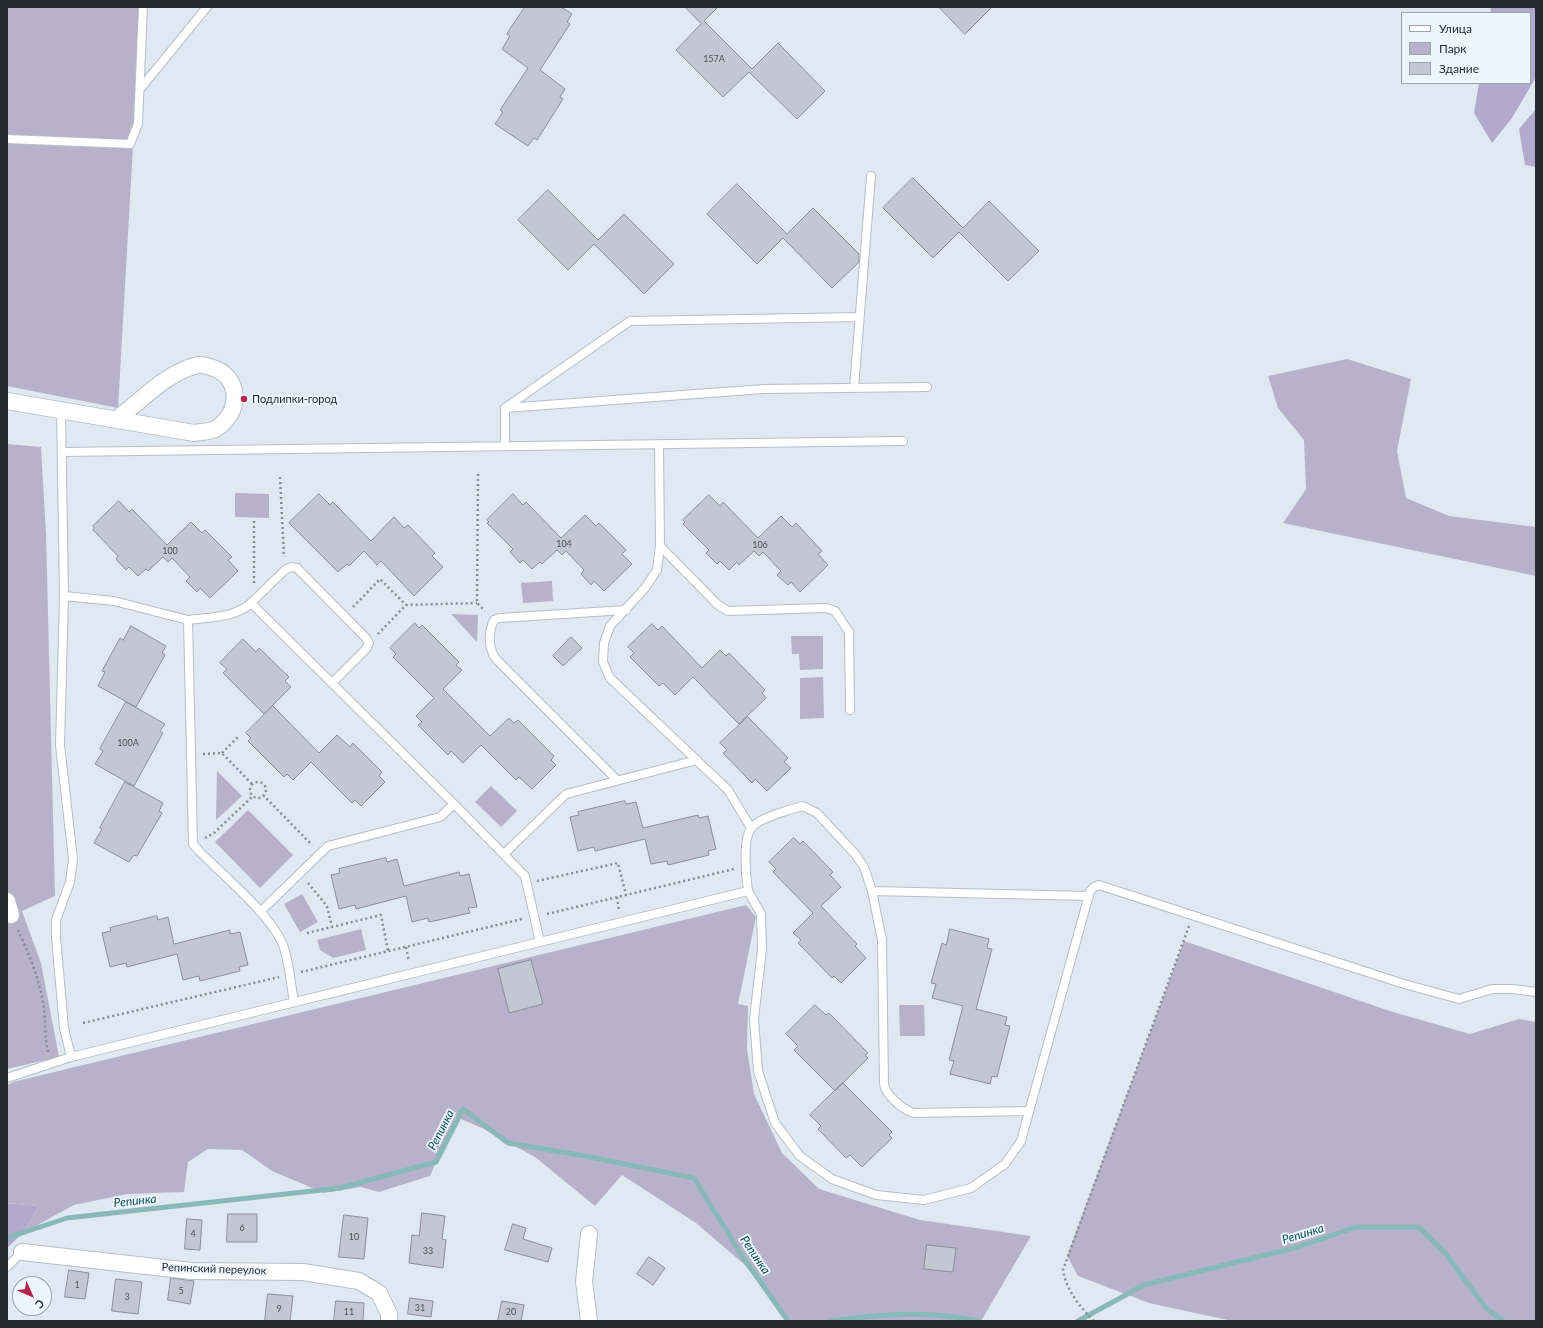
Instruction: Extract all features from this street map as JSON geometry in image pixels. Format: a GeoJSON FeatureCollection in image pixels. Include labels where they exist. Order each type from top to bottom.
{"type":"FeatureCollection","features":[{"type":"Feature","properties":{"kind":"street"},"geometry":{"type":"LineString","coordinates":[[7,401],[61,409],[194,433],[214,429],[230,416],[236,399],[231,379],[219,369],[200,364],[182,370],[176,373],[118,419]]}},
{"type":"Feature","properties":{"kind":"street"},"geometry":{"type":"LineString","coordinates":[[588,1234],[584,1282],[589,1321]]}},
{"type":"Feature","properties":{"kind":"street","name":"Репинский переулок"},"geometry":{"type":"LineString","coordinates":[[22,1252],[191,1270],[304,1272],[360,1281],[379,1293],[389,1317]]}},
{"type":"Feature","properties":{"kind":"lane"},"geometry":{"type":"LineString","coordinates":[[7,139],[130,144],[138,124],[143,7]]}},
{"type":"Feature","properties":{"kind":"lane"},"geometry":{"type":"LineString","coordinates":[[140,89],[207,7]]}},
{"type":"Feature","properties":{"kind":"lane"},"geometry":{"type":"LineString","coordinates":[[854,388],[871,176]]}},
{"type":"Feature","properties":{"kind":"lane"},"geometry":{"type":"LineString","coordinates":[[505,408],[630,320],[860,317]]}},
{"type":"Feature","properties":{"kind":"lane"},"geometry":{"type":"LineString","coordinates":[[505,408],[764,389],[927,387]]}},
{"type":"Feature","properties":{"kind":"lane"},"geometry":{"type":"LineString","coordinates":[[505,408],[505,446]]}},
{"type":"Feature","properties":{"kind":"lane"},"geometry":{"type":"LineString","coordinates":[[61,409],[64,596],[60,744],[73,859],[70,882],[56,920],[56,936],[64,1028],[71,1057]]}},
{"type":"Feature","properties":{"kind":"lane"},"geometry":{"type":"LineString","coordinates":[[62,452],[903,441]]}},
{"type":"Feature","properties":{"kind":"lane"},"geometry":{"type":"LineString","coordinates":[[659,444],[660,546],[657,570],[646,588],[610,626],[604,643],[603,662],[610,678],[728,790],[751,828]]}},
{"type":"Feature","properties":{"kind":"lane"},"geometry":{"type":"LineString","coordinates":[[660,546],[718,605],[728,611],[826,608],[835,611],[849,632],[850,710]]}},
{"type":"Feature","properties":{"kind":"lane"},"geometry":{"type":"LineString","coordinates":[[64,596],[114,601],[188,620],[236,613],[245,609],[286,569],[292,567],[297,568],[344,615],[369,643],[366,649],[332,683]]}},
{"type":"Feature","properties":{"kind":"lane"},"geometry":{"type":"LineString","coordinates":[[251,603],[520,870],[527,884],[540,942]]}},
{"type":"Feature","properties":{"kind":"lane"},"geometry":{"type":"LineString","coordinates":[[617,780],[496,659],[490,647],[490,628],[494,620],[500,618],[626,610]]}},
{"type":"Feature","properties":{"kind":"lane"},"geometry":{"type":"LineString","coordinates":[[188,620],[193,844],[270,923],[283,946],[294,1002]]}},
{"type":"Feature","properties":{"kind":"lane"},"geometry":{"type":"LineString","coordinates":[[504,854],[566,794],[697,760]]}},
{"type":"Feature","properties":{"kind":"lane"},"geometry":{"type":"LineString","coordinates":[[260,912],[320,853],[336,843],[440,817],[454,804]]}},
{"type":"Feature","properties":{"kind":"lane"},"geometry":{"type":"LineString","coordinates":[[1029,1111],[914,1113],[903,1108],[886,1091],[884,1083],[882,940],[872,891],[864,867],[855,854],[811,809],[803,806],[759,822],[751,828],[748,836],[745,866],[748,891],[761,914],[762,949],[754,1019],[758,1071],[775,1122],[800,1156],[832,1179],[876,1195],[924,1200],[971,1188],[1004,1164],[1021,1140],[1089,896],[1094,887],[1104,885],[1404,984],[1459,999],[1492,989],[1513,989],[1536,992]]}},
{"type":"Feature","properties":{"kind":"lane"},"geometry":{"type":"LineString","coordinates":[[7,1078],[71,1057],[748,891]]}},
{"type":"Feature","properties":{"kind":"lane"},"geometry":{"type":"LineString","coordinates":[[872,891],[1089,896]]}},
{"type":"Feature","properties":{"kind":"lane"},"geometry":{"type":"LineString","coordinates":[[7,1267],[22,1252]]}},
{"type":"Feature","properties":{"kind":"path"},"geometry":{"type":"LineString","coordinates":[[478,474],[477,603],[494,620]]}},
{"type":"Feature","properties":{"kind":"path"},"geometry":{"type":"LineString","coordinates":[[280,477],[284,556],[292,567]]}},
{"type":"Feature","properties":{"kind":"path"},"geometry":{"type":"LineString","coordinates":[[254,518],[254,586]]}},
{"type":"Feature","properties":{"kind":"path"},"geometry":{"type":"LineString","coordinates":[[344,615],[380,579],[406,605]]}},
{"type":"Feature","properties":{"kind":"path"},"geometry":{"type":"LineString","coordinates":[[369,643],[406,605],[477,603]]}},
{"type":"Feature","properties":{"kind":"path"},"geometry":{"type":"LineString","coordinates":[[222,754],[239,736]]}},
{"type":"Feature","properties":{"kind":"path"},"geometry":{"type":"LineString","coordinates":[[190,754],[222,754],[252,784]]}},
{"type":"Feature","properties":{"kind":"path"},"geometry":{"type":"LineString","coordinates":[[256,781],[265,785],[266,789],[263,796],[257,798],[253,796],[250,788],[252,784],[256,781]]}},
{"type":"Feature","properties":{"kind":"path"},"geometry":{"type":"LineString","coordinates":[[193,844],[214,833],[253,796]]}},
{"type":"Feature","properties":{"kind":"path"},"geometry":{"type":"LineString","coordinates":[[263,796],[320,853]]}},
{"type":"Feature","properties":{"kind":"path"},"geometry":{"type":"LineString","coordinates":[[527,884],[618,862],[626,895]]}},
{"type":"Feature","properties":{"kind":"path"},"geometry":{"type":"LineString","coordinates":[[83,1023],[745,866]]}},
{"type":"Feature","properties":{"kind":"path"},"geometry":{"type":"LineString","coordinates":[[299,873],[327,906],[332,927]]}},
{"type":"Feature","properties":{"kind":"path"},"geometry":{"type":"LineString","coordinates":[[617,897],[618,902]]}},
{"type":"Feature","properties":{"kind":"path"},"geometry":{"type":"LineString","coordinates":[[9,908],[31,958],[43,1003],[44,1035],[51,1064]]}},
{"type":"Feature","properties":{"kind":"path"},"geometry":{"type":"LineString","coordinates":[[306,933],[381,916],[388,951]]}},
{"type":"Feature","properties":{"kind":"path"},"geometry":{"type":"LineString","coordinates":[[1094,1321],[1082,1309],[1064,1281],[1063,1270],[1184,941]]}},
{"type":"Feature","properties":{"kind":"path"},"geometry":{"type":"LineString","coordinates":[[406,947],[409,961]]}},
{"type":"Feature","properties":{"kind":"green space"},"geometry":{"type":"Polygon","coordinates":[[[7,7],[141,7],[118,408],[7,386],[7,7]]]}},
{"type":"Feature","properties":{"kind":"green space"},"geometry":{"type":"Polygon","coordinates":[[[1347,359],[1411,379],[1397,451],[1406,498],[1449,516],[1536,527],[1536,576],[1283,523],[1306,489],[1304,440],[1278,408],[1268,376],[1347,359]]]}},
{"type":"Feature","properties":{"kind":"green space"},"geometry":{"type":"Polygon","coordinates":[[[7,444],[41,447],[46,534],[55,896],[22,911],[41,963],[59,1057],[7,1069],[7,444]]]}},
{"type":"Feature","properties":{"kind":"green space"},"geometry":{"type":"Polygon","coordinates":[[[235,493],[269,494],[269,518],[235,517],[235,493]]]}},
{"type":"Feature","properties":{"kind":"green space"},"geometry":{"type":"Polygon","coordinates":[[[552,581],[553,601],[523,603],[521,583],[552,581]]]}},
{"type":"Feature","properties":{"kind":"green space"},"geometry":{"type":"Polygon","coordinates":[[[451,614],[478,615],[477,642],[451,614]]]}},
{"type":"Feature","properties":{"kind":"green space"},"geometry":{"type":"Polygon","coordinates":[[[791,636],[823,636],[823,669],[800,670],[799,654],[792,654],[791,636]]]}},
{"type":"Feature","properties":{"kind":"green space"},"geometry":{"type":"Polygon","coordinates":[[[823,677],[824,718],[800,719],[800,678],[823,677]]]}},
{"type":"Feature","properties":{"kind":"green space"},"geometry":{"type":"Polygon","coordinates":[[[217,771],[242,796],[216,820],[217,771]]]}},
{"type":"Feature","properties":{"kind":"green space"},"geometry":{"type":"Polygon","coordinates":[[[491,786],[517,811],[501,827],[475,802],[491,786]]]}},
{"type":"Feature","properties":{"kind":"green space"},"geometry":{"type":"Polygon","coordinates":[[[248,810],[293,855],[260,888],[215,842],[248,810]]]}},
{"type":"Feature","properties":{"kind":"green space"},"geometry":{"type":"Polygon","coordinates":[[[302,894],[318,922],[300,932],[284,904],[302,894]]]}},
{"type":"Feature","properties":{"kind":"green space"},"geometry":{"type":"Polygon","coordinates":[[[746,905],[756,917],[738,1004],[748,1006],[747,1049],[754,1094],[782,1153],[819,1189],[920,1220],[1031,1236],[981,1321],[791,1321],[745,1265],[696,1223],[622,1175],[595,1206],[535,1157],[482,1128],[456,1117],[430,1176],[379,1192],[361,1187],[324,1193],[272,1171],[242,1150],[208,1149],[188,1162],[184,1192],[127,1194],[74,1205],[23,1233],[39,1206],[7,1203],[7,1085],[13,1082],[746,905]]]}},
{"type":"Feature","properties":{"kind":"green space"},"geometry":{"type":"Polygon","coordinates":[[[361,929],[366,950],[333,958],[320,950],[317,940],[361,929]]]}},
{"type":"Feature","properties":{"kind":"green space"},"geometry":{"type":"Polygon","coordinates":[[[1184,941],[1393,1012],[1470,1034],[1519,1019],[1536,1022],[1536,1321],[1232,1321],[1149,1303],[1078,1276],[1067,1256],[1184,941]]]}},
{"type":"Feature","properties":{"kind":"green space"},"geometry":{"type":"Polygon","coordinates":[[[899,1005],[924,1005],[925,1036],[900,1036],[899,1005]]]}},
{"type":"Feature","properties":{"kind":"shaded area"},"geometry":{"type":"Polygon","coordinates":[[[1491,7],[1536,7],[1536,77],[1512,118],[1492,143],[1474,113],[1479,84],[1531,84],[1531,12],[1490,12],[1491,7]]]}},
{"type":"Feature","properties":{"kind":"shaded area"},"geometry":{"type":"Polygon","coordinates":[[[1536,109],[1536,167],[1525,165],[1519,129],[1536,109]]]}},
{"type":"Feature","properties":{"kind":"shaded area"},"geometry":{"type":"Polygon","coordinates":[[[7,1203],[39,1206],[23,1233],[7,1248],[7,1203]]]}},
{"type":"Feature","properties":{"kind":"building"},"geometry":{"type":"Polygon","coordinates":[[[525,7],[561,7],[572,14],[567,22],[570,24],[540,70],[565,89],[560,97],[563,99],[537,140],[534,138],[528,146],[495,124],[503,112],[500,110],[528,68],[502,49],[510,36],[507,34],[525,7]]]}},
{"type":"Feature","properties":{"kind":"building"},"geometry":{"type":"Polygon","coordinates":[[[685,7],[718,7],[704,21],[752,69],[778,43],[825,91],[797,119],[749,72],[723,97],[676,50],[701,24],[685,7]]]}},
{"type":"Feature","properties":{"kind":"building"},"geometry":{"type":"Polygon","coordinates":[[[939,7],[992,7],[965,34],[939,7]]]}},
{"type":"Feature","properties":{"kind":"building"},"geometry":{"type":"Polygon","coordinates":[[[913,178],[963,228],[989,201],[1039,251],[1008,281],[959,232],[933,258],[883,208],[913,178]]]}},
{"type":"Feature","properties":{"kind":"building"},"geometry":{"type":"Polygon","coordinates":[[[737,184],[787,234],[813,208],[859,254],[859,262],[832,288],[783,238],[757,264],[707,214],[737,184]]]}},
{"type":"Feature","properties":{"kind":"building"},"geometry":{"type":"Polygon","coordinates":[[[548,190],[598,240],[624,214],[674,264],[644,294],[594,244],[568,270],[518,220],[548,190]]]}},
{"type":"Feature","properties":{"kind":"building"},"geometry":{"type":"Polygon","coordinates":[[[319,494],[330,505],[333,502],[371,541],[394,517],[404,528],[408,525],[435,553],[432,556],[443,567],[414,596],[381,561],[377,565],[364,551],[349,566],[347,564],[338,572],[289,523],[319,494]]]}},
{"type":"Feature","properties":{"kind":"building"},"geometry":{"type":"Polygon","coordinates":[[[513,494],[523,505],[526,502],[561,538],[585,515],[596,526],[599,523],[626,550],[622,554],[632,564],[604,591],[594,581],[591,585],[581,574],[584,570],[566,551],[562,555],[557,550],[542,564],[540,562],[532,569],[523,560],[520,563],[510,552],[513,549],[487,523],[489,522],[487,520],[513,494]]]}},
{"type":"Feature","properties":{"kind":"building"},"geometry":{"type":"Polygon","coordinates":[[[709,495],[720,506],[723,502],[758,538],[781,516],[792,527],[796,523],[822,551],[818,554],[828,565],[800,592],[791,582],[788,585],[777,575],[781,571],[763,552],[759,556],[754,551],[739,565],[737,562],[729,570],[720,561],[717,564],[706,553],[709,550],[683,524],[685,522],[683,520],[709,495]]]}},
{"type":"Feature","properties":{"kind":"building"},"geometry":{"type":"Polygon","coordinates":[[[119,501],[129,512],[132,509],[167,545],[191,522],[202,533],[205,530],[232,557],[228,560],[238,571],[210,598],[200,588],[197,592],[186,581],[190,577],[172,558],[168,562],[163,557],[148,571],[146,569],[138,576],[129,567],[126,570],[116,559],[118,556],[93,530],[93,526],[119,501]]]}},
{"type":"Feature","properties":{"kind":"building"},"geometry":{"type":"Polygon","coordinates":[[[415,623],[419,628],[422,625],[459,662],[456,665],[462,670],[443,689],[490,736],[509,718],[514,723],[518,720],[554,756],[551,760],[556,765],[532,789],[519,777],[516,780],[481,745],[463,763],[451,751],[448,755],[418,725],[422,722],[416,716],[434,698],[393,657],[396,654],[390,648],[415,623]]]}},
{"type":"Feature","properties":{"kind":"building"},"geometry":{"type":"Polygon","coordinates":[[[652,624],[658,630],[662,626],[702,668],[720,650],[726,656],[729,653],[765,690],[762,693],[766,698],[739,724],[693,677],[675,695],[663,683],[659,686],[630,657],[634,653],[628,647],[652,624]]]}},
{"type":"Feature","properties":{"kind":"building"},"geometry":{"type":"Polygon","coordinates":[[[131,626],[166,646],[162,653],[165,655],[136,707],[98,686],[105,672],[102,671],[120,638],[123,640],[131,626]]]}},
{"type":"Feature","properties":{"kind":"building"},"geometry":{"type":"Polygon","coordinates":[[[571,637],[582,648],[563,666],[553,656],[571,637]]]}},
{"type":"Feature","properties":{"kind":"building"},"geometry":{"type":"Polygon","coordinates":[[[243,639],[256,652],[259,648],[289,677],[285,681],[291,687],[264,714],[223,673],[227,669],[220,663],[243,639]]]}},
{"type":"Feature","properties":{"kind":"building"},"geometry":{"type":"Polygon","coordinates":[[[126,702],[165,724],[160,731],[163,733],[134,786],[95,764],[103,751],[100,749],[126,702]]]}},
{"type":"Feature","properties":{"kind":"building"},"geometry":{"type":"Polygon","coordinates":[[[273,706],[319,753],[337,735],[350,747],[353,743],[382,772],[379,776],[385,782],[361,806],[355,800],[352,803],[311,762],[293,780],[287,774],[284,777],[248,741],[251,738],[246,733],[273,706]]]}},
{"type":"Feature","properties":{"kind":"building"},"geometry":{"type":"Polygon","coordinates":[[[748,717],[788,758],[784,762],[791,768],[767,791],[755,779],[752,783],[723,753],[727,750],[720,743],[748,717]]]}},
{"type":"Feature","properties":{"kind":"building"},"geometry":{"type":"Polygon","coordinates":[[[125,782],[163,803],[159,811],[162,813],[137,856],[134,855],[129,862],[94,843],[102,829],[100,828],[125,782]]]}},
{"type":"Feature","properties":{"kind":"building"},"geometry":{"type":"Polygon","coordinates":[[[625,801],[626,804],[636,802],[643,828],[698,815],[699,818],[708,816],[716,849],[708,851],[709,855],[668,865],[667,861],[651,864],[645,839],[595,851],[594,847],[578,851],[570,817],[579,815],[578,812],[625,801]]]}},
{"type":"Feature","properties":{"kind":"building"},"geometry":{"type":"Polygon","coordinates":[[[794,838],[800,844],[803,841],[833,872],[830,875],[841,887],[821,906],[857,944],[855,946],[866,958],[841,983],[834,976],[832,978],[798,943],[801,940],[793,933],[813,913],[773,872],[776,869],[769,862],[794,838]]]}},
{"type":"Feature","properties":{"kind":"building"},"geometry":{"type":"Polygon","coordinates":[[[386,858],[387,862],[397,859],[404,886],[459,872],[460,876],[469,874],[477,907],[468,908],[470,913],[429,922],[428,918],[412,922],[406,896],[356,909],[355,905],[339,909],[331,875],[340,873],[339,869],[386,858]]]}},
{"type":"Feature","properties":{"kind":"building"},"geometry":{"type":"Polygon","coordinates":[[[157,916],[158,920],[168,917],[174,944],[230,930],[230,934],[240,932],[248,965],[239,967],[240,971],[200,981],[199,976],[183,980],[177,954],[127,967],[126,963],[110,967],[102,933],[111,931],[110,928],[157,916]]]}},
{"type":"Feature","properties":{"kind":"building"},"geometry":{"type":"Polygon","coordinates":[[[950,929],[989,939],[987,948],[992,949],[976,1009],[1007,1017],[1005,1025],[1010,1026],[997,1077],[992,1076],[990,1084],[950,1074],[954,1061],[949,1060],[963,1006],[932,998],[936,984],[931,983],[942,943],[946,945],[950,929]]]}},
{"type":"Feature","properties":{"kind":"building"},"geometry":{"type":"Polygon","coordinates":[[[531,960],[543,1004],[509,1013],[498,969],[531,960]]]}},
{"type":"Feature","properties":{"kind":"building"},"geometry":{"type":"Polygon","coordinates":[[[815,1005],[826,1015],[829,1013],[868,1053],[865,1055],[868,1058],[835,1091],[794,1050],[798,1046],[786,1034],[815,1005]]]}},
{"type":"Feature","properties":{"kind":"building"},"geometry":{"type":"Polygon","coordinates":[[[843,1083],[892,1132],[889,1135],[892,1138],[862,1167],[850,1155],[846,1158],[818,1129],[821,1126],[810,1115],[843,1083]]]}},
{"type":"Feature","properties":{"kind":"building"},"geometry":{"type":"Polygon","coordinates":[[[422,1213],[445,1216],[442,1239],[446,1240],[443,1268],[409,1263],[412,1235],[419,1236],[422,1213]]]}},
{"type":"Feature","properties":{"kind":"building"},"geometry":{"type":"Polygon","coordinates":[[[228,1214],[257,1214],[257,1242],[227,1242],[228,1214]]]}},
{"type":"Feature","properties":{"kind":"building"},"geometry":{"type":"Polygon","coordinates":[[[344,1215],[368,1218],[364,1259],[339,1257],[344,1215]]]}},
{"type":"Feature","properties":{"kind":"building"},"geometry":{"type":"Polygon","coordinates":[[[187,1219],[202,1220],[200,1250],[185,1249],[187,1219]]]}},
{"type":"Feature","properties":{"kind":"building"},"geometry":{"type":"Polygon","coordinates":[[[513,1224],[526,1228],[523,1239],[552,1248],[548,1262],[505,1250],[513,1224]]]}},
{"type":"Feature","properties":{"kind":"building"},"geometry":{"type":"Polygon","coordinates":[[[927,1245],[956,1248],[953,1272],[924,1269],[927,1245]]]}},
{"type":"Feature","properties":{"kind":"building"},"geometry":{"type":"Polygon","coordinates":[[[649,1257],[665,1268],[653,1285],[637,1274],[649,1257]]]}},
{"type":"Feature","properties":{"kind":"building"},"geometry":{"type":"Polygon","coordinates":[[[69,1270],[89,1273],[85,1299],[65,1297],[69,1270]]]}},
{"type":"Feature","properties":{"kind":"building"},"geometry":{"type":"Polygon","coordinates":[[[171,1278],[194,1281],[190,1304],[168,1300],[171,1278]]]}},
{"type":"Feature","properties":{"kind":"building"},"geometry":{"type":"Polygon","coordinates":[[[116,1279],[142,1282],[138,1314],[112,1311],[116,1279]]]}},
{"type":"Feature","properties":{"kind":"building"},"geometry":{"type":"Polygon","coordinates":[[[268,1294],[293,1296],[290,1321],[265,1321],[268,1294]]]}},
{"type":"Feature","properties":{"kind":"building"},"geometry":{"type":"Polygon","coordinates":[[[410,1298],[433,1301],[431,1317],[408,1314],[410,1298]]]}},
{"type":"Feature","properties":{"kind":"building"},"geometry":{"type":"Polygon","coordinates":[[[336,1301],[364,1303],[363,1321],[334,1321],[336,1301]]]}},
{"type":"Feature","properties":{"kind":"building"},"geometry":{"type":"Polygon","coordinates":[[[502,1301],[524,1305],[521,1321],[498,1321],[502,1301]]]}},
{"type":"Feature","properties":{"kind":"waterway","name":"Репинка"},"geometry":{"type":"LineString","coordinates":[[7,1238],[67,1218],[340,1188],[436,1162],[463,1109],[508,1143],[585,1156],[694,1178],[742,1256],[788,1321]]}},
{"type":"Feature","properties":{"kind":"waterway","name":"Репинка"},"geometry":{"type":"LineString","coordinates":[[1078,1321],[1144,1285],[1298,1247],[1356,1227],[1419,1227],[1445,1253],[1486,1308],[1503,1321]]}},
{"type":"Feature","properties":{"kind":"waterway","name":"Репинка"},"geometry":{"type":"LineString","coordinates":[[831,1321],[868,1316],[905,1314],[942,1315],[978,1321]]}},
{"type":"Feature","properties":{"kind":"place","name":"Подлипки-город"},"geometry":{"type":"Point","coordinates":[244,399]}}]}
